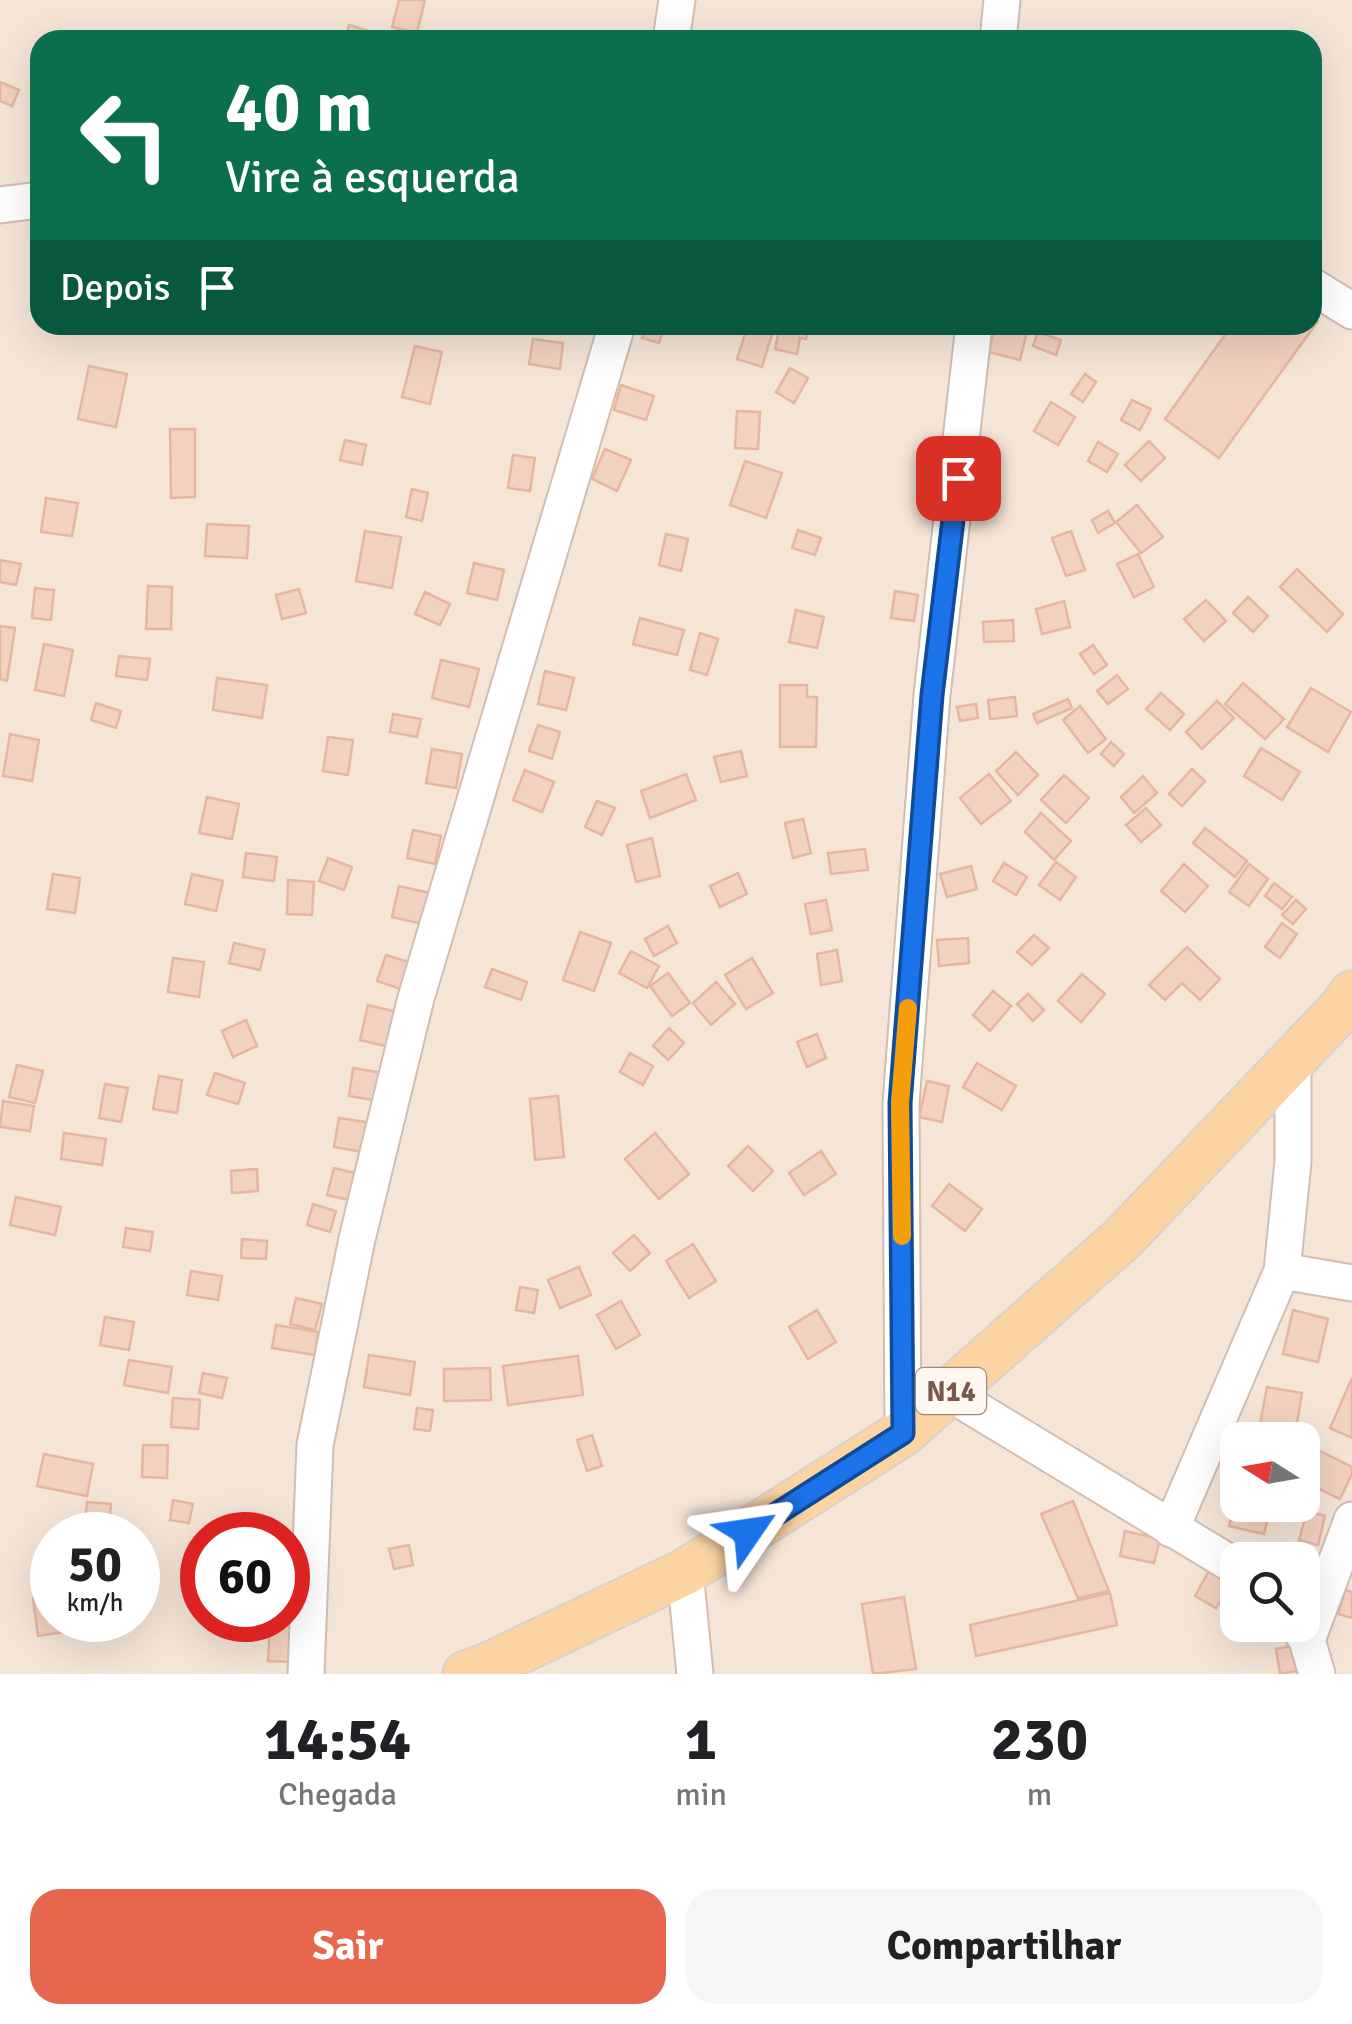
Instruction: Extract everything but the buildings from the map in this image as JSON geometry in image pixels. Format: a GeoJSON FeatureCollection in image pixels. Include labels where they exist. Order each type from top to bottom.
{"type":"FeatureCollection","features":[{"type":"Feature","properties":{"kind":"main road","name":"N14"},"geometry":{"type":"LineString","coordinates":[[466,1674],[686,1572],[903,1433],[1123,1238],[1352,994]]}},
{"type":"Feature","properties":{"kind":"street"},"geometry":{"type":"LineString","coordinates":[[672,30],[677,0]]}},
{"type":"Feature","properties":{"kind":"street"},"geometry":{"type":"LineString","coordinates":[[999,30],[1002,0]]}},
{"type":"Feature","properties":{"kind":"street"},"geometry":{"type":"LineString","coordinates":[[0,206],[30,202]]}},
{"type":"Feature","properties":{"kind":"street"},"geometry":{"type":"LineString","coordinates":[[1322,292],[1352,311]]}},
{"type":"Feature","properties":{"kind":"street"},"geometry":{"type":"LineString","coordinates":[[306,1674],[314,1445],[357,1238],[416,998],[614,335]]}},
{"type":"Feature","properties":{"kind":"street"},"geometry":{"type":"LineString","coordinates":[[903,1433],[900,1103],[932,695],[973,335]]}},
{"type":"Feature","properties":{"kind":"street"},"geometry":{"type":"LineString","coordinates":[[1171,1528],[1282,1271],[1293,1162],[1293,1059]]}},
{"type":"Feature","properties":{"kind":"street"},"geometry":{"type":"LineString","coordinates":[[1282,1271],[1352,1283]]}},
{"type":"Feature","properties":{"kind":"street"},"geometry":{"type":"LineString","coordinates":[[949,1393],[1220,1557]]}},
{"type":"Feature","properties":{"kind":"street"},"geometry":{"type":"LineString","coordinates":[[1320,1592],[1352,1520]]}},
{"type":"Feature","properties":{"kind":"street"},"geometry":{"type":"LineString","coordinates":[[686,1572],[695,1674]]}},
{"type":"Feature","properties":{"kind":"street"},"geometry":{"type":"LineString","coordinates":[[1306,1642],[1317,1674]]}},
{"type":"Feature","properties":{"kind":"shaded area"},"geometry":{"type":"Polygon","coordinates":[[[0,0],[1352,0],[1352,1674],[0,1674],[0,0]]]}},
{"type":"Feature","properties":{"kind":"slow traffic"},"geometry":{"type":"LineString","coordinates":[[902,1236],[900,1103],[908,1008]]}},
{"type":"Feature","properties":{"kind":"route"},"geometry":{"type":"LineString","coordinates":[[748,1532],[903,1433],[900,1103],[932,695],[958,478]]}}]}
